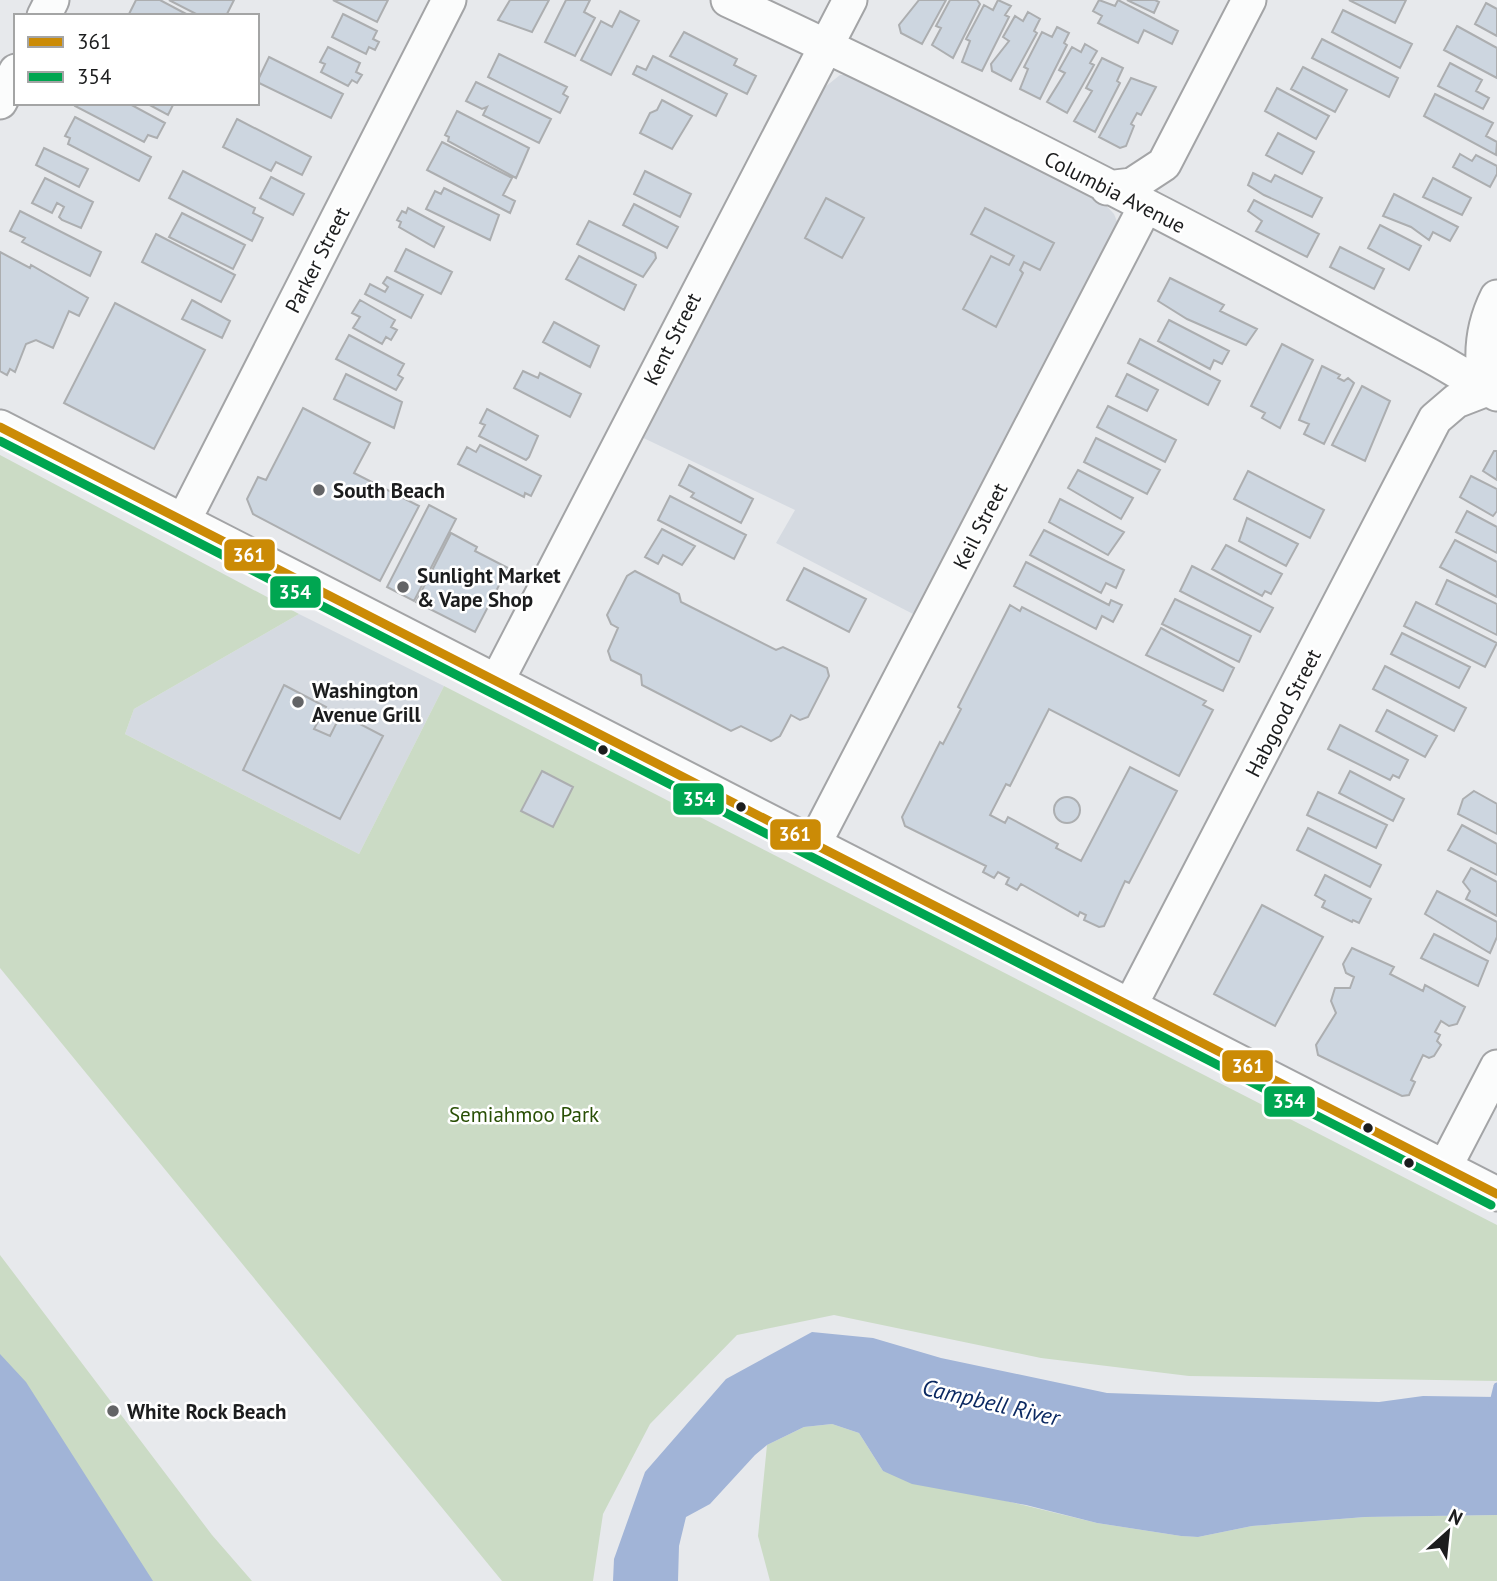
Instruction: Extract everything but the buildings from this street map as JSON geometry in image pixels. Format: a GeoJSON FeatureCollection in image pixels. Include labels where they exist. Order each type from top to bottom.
{"type":"FeatureCollection","features":[{"type":"Feature","properties":{"kind":"street","name":"Parker Street"},"geometry":{"type":"LineString","coordinates":[[184,520],[449,0]]}},
{"type":"Feature","properties":{"kind":"street","name":"Columbia Avenue"},"geometry":{"type":"LineString","coordinates":[[729,0],[827,46],[1145,207],[1425,353],[1492,391]]}},
{"type":"Feature","properties":{"kind":"street","name":"Kent Street"},"geometry":{"type":"LineString","coordinates":[[497,681],[738,211],[850,0]]}},
{"type":"Feature","properties":{"kind":"street"},"geometry":{"type":"LineString","coordinates":[[1107,188],[1132,185],[1164,164],[1249,0]]}},
{"type":"Feature","properties":{"kind":"street"},"geometry":{"type":"LineString","coordinates":[[0,102],[14,75]]}},
{"type":"Feature","properties":{"kind":"street"},"geometry":{"type":"LineString","coordinates":[[1164,164],[1167,202],[1178,224]]}},
{"type":"Feature","properties":{"kind":"street","name":"Keil Street"},"geometry":{"type":"LineString","coordinates":[[814,844],[1145,207]]}},
{"type":"Feature","properties":{"kind":"street"},"geometry":{"type":"LineString","coordinates":[[1425,353],[1462,338],[1491,308]]}},
{"type":"Feature","properties":{"kind":"street"},"geometry":{"type":"LineString","coordinates":[[1491,308],[1482,363],[1492,391]]}},
{"type":"Feature","properties":{"kind":"street","name":"Habgood Street"},"geometry":{"type":"LineString","coordinates":[[1425,353],[1436,380],[1435,419]]}},
{"type":"Feature","properties":{"kind":"street","name":"Habgood Street"},"geometry":{"type":"LineString","coordinates":[[1130,1006],[1435,419],[1456,401],[1492,391]]}},
{"type":"Feature","properties":{"kind":"street"},"geometry":{"type":"LineString","coordinates":[[0,427],[1497,1194]]}},
{"type":"Feature","properties":{"kind":"street"},"geometry":{"type":"LineString","coordinates":[[1445,1167],[1497,1067]]}},
{"type":"Feature","properties":{"kind":"shaded area"},"geometry":{"type":"Polygon","coordinates":[[[840,75],[855,75],[1100,199],[1114,214],[1118,224],[1061,345],[1033,385],[913,614],[776,543],[795,510],[635,434],[815,95],[840,75]]]}},
{"type":"Feature","properties":{"kind":"shaded area"},"geometry":{"type":"Polygon","coordinates":[[[299,614],[444,686],[359,854],[125,734],[134,709],[299,614]]]}},
{"type":"Feature","properties":{"kind":"green space","name":"Semiahmoo Park"},"geometry":{"type":"Polygon","coordinates":[[[0,455],[299,614],[134,709],[125,734],[359,854],[444,686],[1497,1225],[1497,1381],[1189,1376],[1041,1358],[834,1315],[737,1335],[650,1424],[603,1514],[593,1581],[502,1581],[0,968],[0,455]]]}},
{"type":"Feature","properties":{"kind":"green space"},"geometry":{"type":"Polygon","coordinates":[[[0,1255],[212,1535],[252,1581],[0,1581],[0,1255]]]}},
{"type":"Feature","properties":{"kind":"green space"},"geometry":{"type":"Polygon","coordinates":[[[832,1424],[859,1433],[883,1471],[1097,1523],[1181,1536],[1198,1537],[1252,1526],[1365,1517],[1497,1515],[1497,1581],[770,1581],[758,1536],[767,1445],[804,1427],[832,1424]]]}},
{"type":"Feature","properties":{"kind":"water","name":"Campbell River"},"geometry":{"type":"Polygon","coordinates":[[[812,1332],[873,1338],[941,1358],[1107,1393],[1379,1402],[1423,1396],[1497,1397],[1497,1515],[1365,1517],[1252,1526],[1198,1537],[1181,1536],[1097,1523],[1026,1505],[912,1484],[883,1471],[859,1433],[832,1424],[804,1427],[767,1445],[710,1504],[686,1517],[679,1546],[678,1581],[613,1581],[614,1559],[645,1472],[726,1379],[812,1332]]]}},
{"type":"Feature","properties":{"kind":"water"},"geometry":{"type":"Polygon","coordinates":[[[0,1354],[26,1382],[153,1581],[0,1581],[0,1354]]]}},
{"type":"Feature","properties":{"kind":"waterway"},"geometry":{"type":"LineString","coordinates":[[1492,1406],[1497,1386]]}},
{"type":"Feature","properties":{"kind":"transit line","name":"361"},"geometry":{"type":"LineString","coordinates":[[0,427],[1497,1194]]}},
{"type":"Feature","properties":{"kind":"transit line","name":"354"},"geometry":{"type":"LineString","coordinates":[[0,441],[1491,1205]]}},
{"type":"Feature","properties":{"kind":"place","name":"South Beach"},"geometry":{"type":"Point","coordinates":[319,490]}},
{"type":"Feature","properties":{"kind":"place","name":"Sunlight Market & Vape Shop"},"geometry":{"type":"Point","coordinates":[403,587]}},
{"type":"Feature","properties":{"kind":"place","name":"Washington Avenue Grill"},"geometry":{"type":"Point","coordinates":[298,702]}},
{"type":"Feature","properties":{"kind":"place","name":"White Rock Beach"},"geometry":{"type":"Point","coordinates":[113,1411]}}]}
